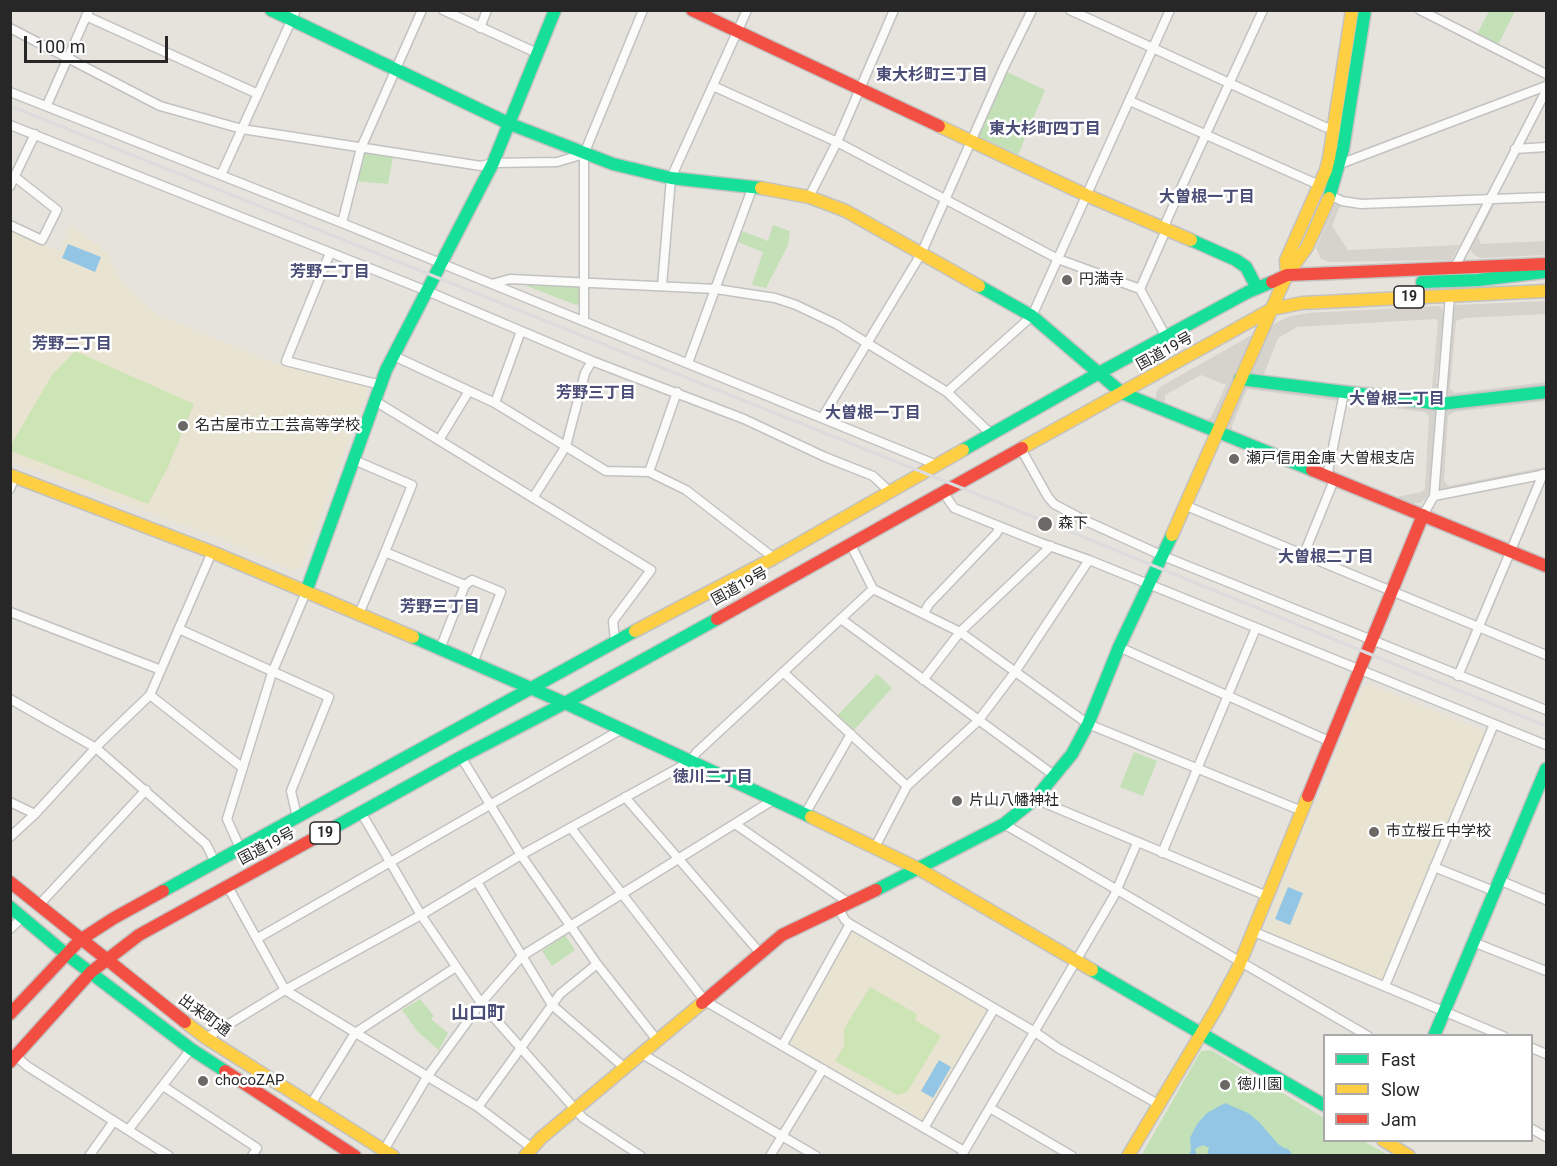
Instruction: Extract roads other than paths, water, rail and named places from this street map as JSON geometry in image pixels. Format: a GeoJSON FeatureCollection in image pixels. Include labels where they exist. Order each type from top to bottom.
{"type":"FeatureCollection","features":[{"type":"Feature","properties":{"kind":"main road"},"geometry":{"type":"LineString","coordinates":[[271,10],[294,15],[396,69],[510,124],[584,154],[641,172],[671,178],[753,186],[809,197],[846,211],[1032,316],[1122,393],[1546,566]]}},
{"type":"Feature","properties":{"kind":"main road"},"geometry":{"type":"LineString","coordinates":[[306,592],[381,385],[493,164],[555,10]]}},
{"type":"Feature","properties":{"kind":"main road"},"geometry":{"type":"LineString","coordinates":[[692,10],[1086,195],[1236,260],[1246,267],[1257,288]]}},
{"type":"Feature","properties":{"kind":"main road"},"geometry":{"type":"LineString","coordinates":[[1287,275],[1286,260],[1329,158],[1352,10]]}},
{"type":"Feature","properties":{"kind":"main road"},"geometry":{"type":"LineString","coordinates":[[527,1153],[782,935],[919,869],[1004,824],[1035,799],[1056,776],[1072,754],[1088,724],[1119,647],[1163,556],[1287,275],[1307,247],[1330,195],[1340,165],[1365,10]]}},
{"type":"Feature","properties":{"kind":"main road","name":"国道19号"},"geometry":{"type":"LineString","coordinates":[[10,1014],[80,940],[114,918],[615,641],[774,558],[1099,373],[1257,288],[1287,275],[1546,264]]}},
{"type":"Feature","properties":{"kind":"main road"},"geometry":{"type":"LineString","coordinates":[[1422,282],[1546,274]]}},
{"type":"Feature","properties":{"kind":"main road","name":"国道19号"},"geometry":{"type":"LineString","coordinates":[[13,1059],[91,972],[139,935],[227,885],[565,703],[1272,309],[1302,303],[1546,291]]}},
{"type":"Feature","properties":{"kind":"main road"},"geometry":{"type":"LineString","coordinates":[[1240,379],[1440,404],[1546,392]]}},
{"type":"Feature","properties":{"kind":"main road"},"geometry":{"type":"LineString","coordinates":[[12,480],[212,552],[359,614],[565,703],[875,847],[919,869],[1323,1104]]}},
{"type":"Feature","properties":{"kind":"main road"},"geometry":{"type":"LineString","coordinates":[[1128,1155],[1216,1010],[1241,961],[1423,515]]}},
{"type":"Feature","properties":{"kind":"main road"},"geometry":{"type":"LineString","coordinates":[[1434,1034],[1546,769]]}},
{"type":"Feature","properties":{"kind":"main road","name":"出来町通"},"geometry":{"type":"LineString","coordinates":[[10,882],[80,940],[207,1038],[388,1153]]}},
{"type":"Feature","properties":{"kind":"main road"},"geometry":{"type":"LineString","coordinates":[[10,907],[66,954],[191,1049],[355,1155]]}},
{"type":"Feature","properties":{"kind":"main road"},"geometry":{"type":"LineString","coordinates":[[1386,1142],[1409,1155]]}},
{"type":"Feature","properties":{"kind":"street"},"geometry":{"type":"LineString","coordinates":[[342,223],[361,148],[422,10]]}},
{"type":"Feature","properties":{"kind":"street"},"geometry":{"type":"LineString","coordinates":[[443,10],[537,53]]}},
{"type":"Feature","properties":{"kind":"street"},"geometry":{"type":"LineString","coordinates":[[480,28],[488,10]]}},
{"type":"Feature","properties":{"kind":"street"},"geometry":{"type":"LineString","coordinates":[[584,321],[584,154],[643,10]]}},
{"type":"Feature","properties":{"kind":"street"},"geometry":{"type":"LineString","coordinates":[[662,286],[671,178],[747,10]]}},
{"type":"Feature","properties":{"kind":"street"},"geometry":{"type":"LineString","coordinates":[[809,197],[837,142],[894,10]]}},
{"type":"Feature","properties":{"kind":"street"},"geometry":{"type":"LineString","coordinates":[[822,418],[921,254],[1032,10]]}},
{"type":"Feature","properties":{"kind":"street"},"geometry":{"type":"LineString","coordinates":[[1070,10],[1325,127],[1334,129]]}},
{"type":"Feature","properties":{"kind":"street"},"geometry":{"type":"LineString","coordinates":[[947,392],[1032,316],[1170,10]]}},
{"type":"Feature","properties":{"kind":"street"},"geometry":{"type":"LineString","coordinates":[[1140,289],[1166,230],[1166,222],[1263,10]]}},
{"type":"Feature","properties":{"kind":"street"},"geometry":{"type":"LineString","coordinates":[[1420,10],[1546,74]]}},
{"type":"Feature","properties":{"kind":"street"},"geometry":{"type":"LineString","coordinates":[[46,105],[88,13],[258,94]]}},
{"type":"Feature","properties":{"kind":"street"},"geometry":{"type":"LineString","coordinates":[[222,175],[294,15]]}},
{"type":"Feature","properties":{"kind":"street"},"geometry":{"type":"LineString","coordinates":[[10,28],[160,105],[242,129],[481,165],[557,162],[584,154]]}},
{"type":"Feature","properties":{"kind":"street"},"geometry":{"type":"LineString","coordinates":[[713,86],[837,142],[1058,260],[1140,289],[1166,337]]}},
{"type":"Feature","properties":{"kind":"street"},"geometry":{"type":"LineString","coordinates":[[1340,165],[1546,86]]}},
{"type":"Feature","properties":{"kind":"street"},"geometry":{"type":"LineString","coordinates":[[1454,269],[1546,91]]}},
{"type":"Feature","properties":{"kind":"street"},"geometry":{"type":"LineString","coordinates":[[10,92],[342,223],[937,465]]}},
{"type":"Feature","properties":{"kind":"street"},"geometry":{"type":"LineString","coordinates":[[1130,101],[1319,185]]}},
{"type":"Feature","properties":{"kind":"street"},"geometry":{"type":"LineString","coordinates":[[10,125],[427,291],[592,361],[744,419],[825,457],[873,476],[889,491]]}},
{"type":"Feature","properties":{"kind":"street"},"geometry":{"type":"LineString","coordinates":[[10,186],[35,134]]}},
{"type":"Feature","properties":{"kind":"street"},"geometry":{"type":"LineString","coordinates":[[1515,149],[1546,147]]}},
{"type":"Feature","properties":{"kind":"street"},"geometry":{"type":"LineString","coordinates":[[10,225],[42,240],[57,210],[15,177]]}},
{"type":"Feature","properties":{"kind":"street"},"geometry":{"type":"LineString","coordinates":[[687,363],[753,186]]}},
{"type":"Feature","properties":{"kind":"street"},"geometry":{"type":"LineString","coordinates":[[1330,195],[1342,201],[1361,204],[1546,196]]}},
{"type":"Feature","properties":{"kind":"street"},"geometry":{"type":"LineString","coordinates":[[330,253],[286,361],[381,385]]}},
{"type":"Feature","properties":{"kind":"street"},"geometry":{"type":"LineString","coordinates":[[491,284],[510,279],[716,289],[754,293],[796,305],[836,324],[947,392],[991,434]]}},
{"type":"Feature","properties":{"kind":"street"},"geometry":{"type":"LineString","coordinates":[[1423,515],[1434,496],[1450,295]]}},
{"type":"Feature","properties":{"kind":"street"},"geometry":{"type":"LineString","coordinates":[[495,403],[521,331]]}},
{"type":"Feature","properties":{"kind":"street"},"geometry":{"type":"LineString","coordinates":[[394,356],[495,403],[606,471],[649,472],[686,490],[774,558]]}},
{"type":"Feature","properties":{"kind":"street"},"geometry":{"type":"LineString","coordinates":[[533,498],[566,446],[585,373],[592,361]]}},
{"type":"Feature","properties":{"kind":"street"},"geometry":{"type":"LineString","coordinates":[[438,440],[469,391]]}},
{"type":"Feature","properties":{"kind":"street"},"geometry":{"type":"LineString","coordinates":[[649,472],[678,392]]}},
{"type":"Feature","properties":{"kind":"street"},"geometry":{"type":"LineString","coordinates":[[1304,554],[1330,479],[1344,393]]}},
{"type":"Feature","properties":{"kind":"street"},"geometry":{"type":"LineString","coordinates":[[375,401],[651,570],[613,621],[615,641]]}},
{"type":"Feature","properties":{"kind":"street"},"geometry":{"type":"LineString","coordinates":[[1022,449],[1054,504],[1086,521],[1163,556],[1546,710]]}},
{"type":"Feature","properties":{"kind":"street"},"geometry":{"type":"LineString","coordinates":[[354,460],[412,485],[359,614]]}},
{"type":"Feature","properties":{"kind":"street"},"geometry":{"type":"LineString","coordinates":[[1434,496],[1545,474]]}},
{"type":"Feature","properties":{"kind":"street"},"geometry":{"type":"LineString","coordinates":[[1458,675],[1545,474]]}},
{"type":"Feature","properties":{"kind":"street"},"geometry":{"type":"LineString","coordinates":[[944,492],[954,508],[1149,584],[1546,745]]}},
{"type":"Feature","properties":{"kind":"street"},"geometry":{"type":"LineString","coordinates":[[1184,505],[1546,654]]}},
{"type":"Feature","properties":{"kind":"street"},"geometry":{"type":"LineString","coordinates":[[924,614],[929,604],[996,534],[1000,527]]}},
{"type":"Feature","properties":{"kind":"street"},"geometry":{"type":"LineString","coordinates":[[850,543],[873,588],[960,632],[1088,724],[1302,811]]}},
{"type":"Feature","properties":{"kind":"street"},"geometry":{"type":"LineString","coordinates":[[923,680],[960,632],[1051,546]]}},
{"type":"Feature","properties":{"kind":"street"},"geometry":{"type":"LineString","coordinates":[[10,837],[150,695],[212,552]]}},
{"type":"Feature","properties":{"kind":"street"},"geometry":{"type":"LineString","coordinates":[[385,552],[465,585]]}},
{"type":"Feature","properties":{"kind":"street"},"geometry":{"type":"LineString","coordinates":[[875,847],[907,786],[978,721],[1015,672],[1089,560]]}},
{"type":"Feature","properties":{"kind":"street"},"geometry":{"type":"LineString","coordinates":[[440,649],[465,585],[472,580],[501,592],[473,663]]}},
{"type":"Feature","properties":{"kind":"street"},"geometry":{"type":"LineString","coordinates":[[207,1038],[285,990],[691,761],[696,753],[873,588]]}},
{"type":"Feature","properties":{"kind":"street"},"geometry":{"type":"LineString","coordinates":[[240,848],[227,819],[272,673],[306,592]]}},
{"type":"Feature","properties":{"kind":"street"},"geometry":{"type":"LineString","coordinates":[[10,612],[161,670]]}},
{"type":"Feature","properties":{"kind":"street"},"geometry":{"type":"LineString","coordinates":[[841,619],[1056,776]]}},
{"type":"Feature","properties":{"kind":"street"},"geometry":{"type":"LineString","coordinates":[[1162,853],[1256,628]]}},
{"type":"Feature","properties":{"kind":"street"},"geometry":{"type":"LineString","coordinates":[[179,629],[329,697],[291,791],[297,817]]}},
{"type":"Feature","properties":{"kind":"street"},"geometry":{"type":"LineString","coordinates":[[1119,647],[1330,742]]}},
{"type":"Feature","properties":{"kind":"street"},"geometry":{"type":"LineString","coordinates":[[783,672],[907,786]]}},
{"type":"Feature","properties":{"kind":"street"},"geometry":{"type":"LineString","coordinates":[[150,695],[243,768]]}},
{"type":"Feature","properties":{"kind":"street"},"geometry":{"type":"LineString","coordinates":[[10,699],[96,748],[206,844],[215,862]]}},
{"type":"Feature","properties":{"kind":"street"},"geometry":{"type":"LineString","coordinates":[[1385,986],[1494,724]]}},
{"type":"Feature","properties":{"kind":"street"},"geometry":{"type":"LineString","coordinates":[[258,938],[622,729]]}},
{"type":"Feature","properties":{"kind":"street"},"geometry":{"type":"LineString","coordinates":[[805,814],[851,734]]}},
{"type":"Feature","properties":{"kind":"street"},"geometry":{"type":"LineString","coordinates":[[461,758],[521,855],[597,963],[657,1040]]}},
{"type":"Feature","properties":{"kind":"street"},"geometry":{"type":"LineString","coordinates":[[38,906],[146,790]]}},
{"type":"Feature","properties":{"kind":"street"},"geometry":{"type":"LineString","coordinates":[[625,797],[761,954]]}},
{"type":"Feature","properties":{"kind":"street"},"geometry":{"type":"LineString","coordinates":[[1035,799],[1267,896]]}},
{"type":"Feature","properties":{"kind":"street"},"geometry":{"type":"LineString","coordinates":[[388,1153],[427,1077],[481,1004],[522,956],[773,800]]}},
{"type":"Feature","properties":{"kind":"street"},"geometry":{"type":"LineString","coordinates":[[10,802],[35,814]]}},
{"type":"Feature","properties":{"kind":"street"},"geometry":{"type":"LineString","coordinates":[[362,814],[421,915],[481,1004],[582,1118],[641,1155]]}},
{"type":"Feature","properties":{"kind":"street"},"geometry":{"type":"LineString","coordinates":[[735,824],[843,905],[845,920],[850,924],[1035,1032],[1058,1048],[1158,1104]]}},
{"type":"Feature","properties":{"kind":"street"},"geometry":{"type":"LineString","coordinates":[[1004,824],[1366,1034]]}},
{"type":"Feature","properties":{"kind":"street"},"geometry":{"type":"LineString","coordinates":[[571,828],[705,1001],[963,1153],[1117,890],[1137,843]]}},
{"type":"Feature","properties":{"kind":"street"},"geometry":{"type":"LineString","coordinates":[[1434,867],[1546,900]]}},
{"type":"Feature","properties":{"kind":"street"},"geometry":{"type":"LineString","coordinates":[[477,882],[552,1005],[625,1068]]}},
{"type":"Feature","properties":{"kind":"street"},"geometry":{"type":"LineString","coordinates":[[227,885],[285,990],[478,1107],[527,1153]]}},
{"type":"Feature","properties":{"kind":"street"},"geometry":{"type":"LineString","coordinates":[[10,929],[23,917]]}},
{"type":"Feature","properties":{"kind":"street"},"geometry":{"type":"LineString","coordinates":[[782,1046],[850,924]]}},
{"type":"Feature","properties":{"kind":"street"},"geometry":{"type":"LineString","coordinates":[[1252,931],[1501,1034]]}},
{"type":"Feature","properties":{"kind":"street"},"geometry":{"type":"LineString","coordinates":[[1473,942],[1546,971]]}},
{"type":"Feature","properties":{"kind":"street"},"geometry":{"type":"LineString","coordinates":[[478,1107],[560,994],[597,963]]}},
{"type":"Feature","properties":{"kind":"street"},"geometry":{"type":"LineString","coordinates":[[311,1104],[355,1033],[456,967]]}},
{"type":"Feature","properties":{"kind":"street"},"geometry":{"type":"LineString","coordinates":[[924,1128],[994,1009]]}},
{"type":"Feature","properties":{"kind":"street"},"geometry":{"type":"LineString","coordinates":[[129,1130],[191,1049]]}},
{"type":"Feature","properties":{"kind":"street"},"geometry":{"type":"LineString","coordinates":[[642,1054],[816,1155]]}},
{"type":"Feature","properties":{"kind":"street"},"geometry":{"type":"LineString","coordinates":[[13,1059],[169,1155]]}},
{"type":"Feature","properties":{"kind":"street"},"geometry":{"type":"LineString","coordinates":[[770,1155],[823,1069]]}},
{"type":"Feature","properties":{"kind":"street"},"geometry":{"type":"LineString","coordinates":[[163,1086],[256,1148],[252,1155]]}},
{"type":"Feature","properties":{"kind":"street"},"geometry":{"type":"LineString","coordinates":[[990,1108],[1072,1155]]}},
{"type":"Feature","properties":{"kind":"street"},"geometry":{"type":"LineString","coordinates":[[89,1155],[114,1121]]}},
{"type":"Feature","properties":{"kind":"water"},"geometry":{"type":"Polygon","coordinates":[[[68,244],[101,257],[95,272],[62,258],[68,244]]]}},
{"type":"Feature","properties":{"kind":"water"},"geometry":{"type":"Polygon","coordinates":[[[1288,887],[1303,893],[1290,925],[1275,919],[1288,887]]]}},
{"type":"Feature","properties":{"kind":"water"},"geometry":{"type":"Polygon","coordinates":[[[939,1060],[951,1067],[933,1098],[921,1091],[939,1060]]]}},
{"type":"Feature","properties":{"kind":"water"},"geometry":{"type":"Polygon","coordinates":[[[1225,1103],[1248,1113],[1278,1144],[1287,1148],[1293,1155],[1207,1155],[1209,1148],[1203,1145],[1195,1149],[1197,1155],[1189,1155],[1190,1138],[1197,1124],[1207,1113],[1225,1103]]]}},
{"type":"Feature","properties":{"kind":"railway"},"geometry":{"type":"LineString","coordinates":[[10,106],[1044,521],[1546,726]]}},
{"type":"Feature","properties":{"kind":"place","name":"円満寺"},"geometry":{"type":"Point","coordinates":[1067,280]}},
{"type":"Feature","properties":{"kind":"place","name":"名古屋市立工芸高等学校"},"geometry":{"type":"Point","coordinates":[183,426]}},
{"type":"Feature","properties":{"kind":"place","name":"瀬戸信用金庫 大曽根支店"},"geometry":{"type":"Point","coordinates":[1234,459]}},
{"type":"Feature","properties":{"kind":"place","name":"森下"},"geometry":{"type":"Point","coordinates":[1045,524]}},
{"type":"Feature","properties":{"kind":"place","name":"片山八幡神社"},"geometry":{"type":"Point","coordinates":[957,801]}},
{"type":"Feature","properties":{"kind":"place","name":"市立桜丘中学校"},"geometry":{"type":"Point","coordinates":[1374,832]}},
{"type":"Feature","properties":{"kind":"place","name":"chocoZAP"},"geometry":{"type":"Point","coordinates":[203,1081]}},
{"type":"Feature","properties":{"kind":"place","name":"徳川園"},"geometry":{"type":"Point","coordinates":[1225,1085]}},
{"type":"Feature","properties":{"kind":"district","name":"東大杉町三丁目"},"geometry":{"type":"Point","coordinates":[932,76]}},
{"type":"Feature","properties":{"kind":"district","name":"東大杉町四丁目"},"geometry":{"type":"Point","coordinates":[1045,130]}},
{"type":"Feature","properties":{"kind":"district","name":"大曽根一丁目"},"geometry":{"type":"Point","coordinates":[1207,198]}},
{"type":"Feature","properties":{"kind":"district","name":"芳野二丁目"},"geometry":{"type":"Point","coordinates":[330,273]}},
{"type":"Feature","properties":{"kind":"district","name":"芳野二丁目"},"geometry":{"type":"Point","coordinates":[72,345]}},
{"type":"Feature","properties":{"kind":"district","name":"芳野三丁目"},"geometry":{"type":"Point","coordinates":[596,394]}},
{"type":"Feature","properties":{"kind":"district","name":"大曽根二丁目"},"geometry":{"type":"Point","coordinates":[1397,400]}},
{"type":"Feature","properties":{"kind":"district","name":"大曽根一丁目"},"geometry":{"type":"Point","coordinates":[873,414]}},
{"type":"Feature","properties":{"kind":"district","name":"大曽根二丁目"},"geometry":{"type":"Point","coordinates":[1326,558]}},
{"type":"Feature","properties":{"kind":"district","name":"芳野三丁目"},"geometry":{"type":"Point","coordinates":[440,608]}},
{"type":"Feature","properties":{"kind":"district","name":"徳川二丁目"},"geometry":{"type":"Point","coordinates":[713,778]}},
{"type":"Feature","properties":{"kind":"district","name":"山口町"},"geometry":{"type":"Point","coordinates":[478,1014]}}]}
